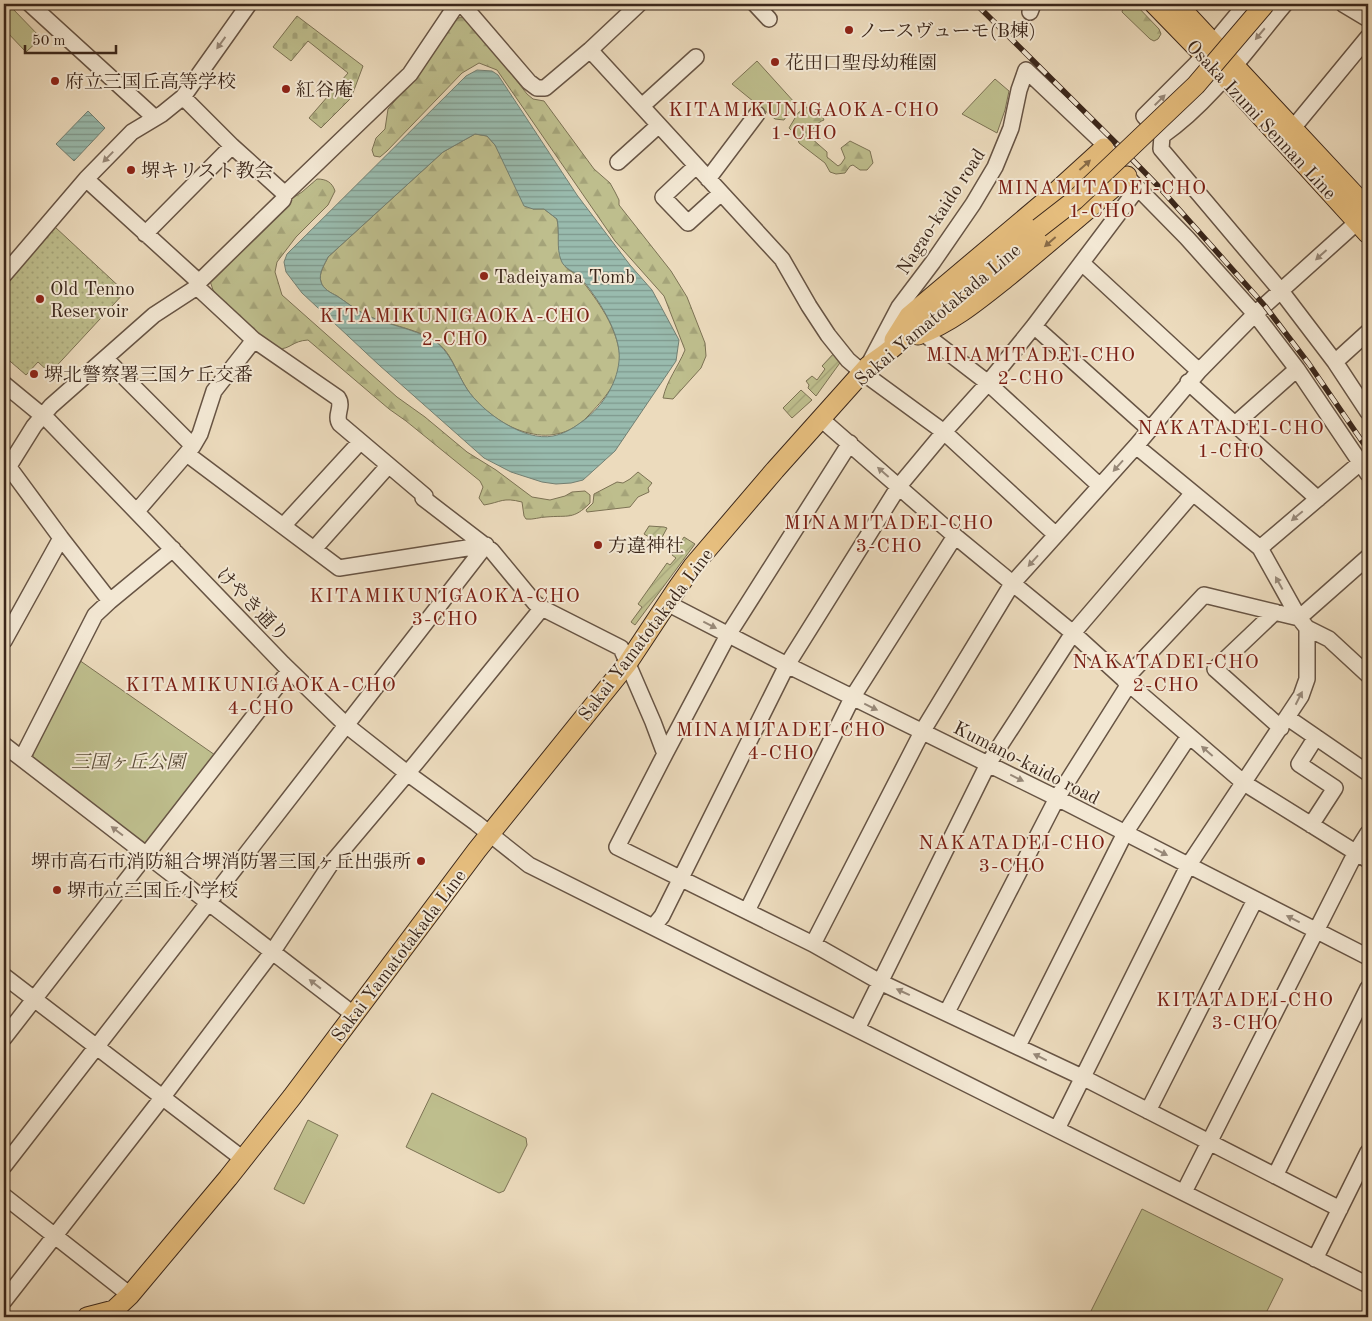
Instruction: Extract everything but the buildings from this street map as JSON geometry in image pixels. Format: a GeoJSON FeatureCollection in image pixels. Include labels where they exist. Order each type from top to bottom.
{"type":"FeatureCollection","features":[{"type":"Feature","properties":{"kind":"main road","name":"Osaka Izumi Sennan Line"},"geometry":{"type":"LineString","coordinates":[[1154,4],[1209,49],[1366,219]]}},
{"type":"Feature","properties":{"kind":"main road","name":"Osaka Izumi Sennan Line"},"geometry":{"type":"LineString","coordinates":[[1177,4],[1209,49]]}},
{"type":"Feature","properties":{"kind":"main road","name":"Sakai Yamatotakada Line"},"geometry":{"type":"LineString","coordinates":[[87,1317],[111,1314],[130,1295],[242,1159],[292,1097],[490,834],[627,664],[693,566],[865,369],[1075,200],[1190,91],[1265,4]]}},
{"type":"Feature","properties":{"kind":"main road","name":"Osaka Izumi Sennan Line"},"geometry":{"type":"LineString","coordinates":[[1230,71],[1293,128],[1366,219]]}},
{"type":"Feature","properties":{"kind":"main road"},"geometry":{"type":"LineString","coordinates":[[886,354],[909,316],[1049,198],[1104,148]]}},
{"type":"Feature","properties":{"kind":"main road"},"geometry":{"type":"LineString","coordinates":[[901,341],[943,324],[974,304],[1042,249],[1132,182]]}},
{"type":"Feature","properties":{"kind":"street"},"geometry":{"type":"LineString","coordinates":[[30,4],[155,118]]}},
{"type":"Feature","properties":{"kind":"street"},"geometry":{"type":"LineString","coordinates":[[5,272],[86,179],[132,132],[183,97],[249,4]]}},
{"type":"Feature","properties":{"kind":"street"},"geometry":{"type":"LineString","coordinates":[[110,601],[5,468],[42,416],[154,315],[198,285],[283,200],[285,194],[410,74],[456,4],[529,82],[537,88],[545,88],[590,50],[639,4]]}},
{"type":"Feature","properties":{"kind":"street"},"geometry":{"type":"LineString","coordinates":[[755,4],[769,19]]}},
{"type":"Feature","properties":{"kind":"street"},"geometry":{"type":"LineString","coordinates":[[1246,4],[1209,49],[1144,116],[1162,136],[1161,149],[1282,292],[1335,362],[1368,412]]}},
{"type":"Feature","properties":{"kind":"street"},"geometry":{"type":"LineString","coordinates":[[1162,136],[1185,118],[1230,71],[1285,4]]}},
{"type":"Feature","properties":{"kind":"street"},"geometry":{"type":"LineString","coordinates":[[1343,4],[1363,12]]}},
{"type":"Feature","properties":{"kind":"street"},"geometry":{"type":"LineString","coordinates":[[1293,128],[1368,37]]}},
{"type":"Feature","properties":{"kind":"street"},"geometry":{"type":"LineString","coordinates":[[590,50],[782,259],[809,306],[828,335],[848,360],[865,369],[944,432],[1056,535]]}},
{"type":"Feature","properties":{"kind":"street"},"geometry":{"type":"LineString","coordinates":[[642,106],[696,57]]}},
{"type":"Feature","properties":{"kind":"street","name":"Nagao-kaido road"},"geometry":{"type":"LineString","coordinates":[[865,369],[899,307],[973,204],[994,167],[1011,128],[1019,90],[1026,70],[1100,140],[1104,148]]}},
{"type":"Feature","properties":{"kind":"street"},"geometry":{"type":"LineString","coordinates":[[183,97],[232,146],[285,194]]}},
{"type":"Feature","properties":{"kind":"street"},"geometry":{"type":"LineString","coordinates":[[708,179],[757,114]]}},
{"type":"Feature","properties":{"kind":"street"},"geometry":{"type":"LineString","coordinates":[[618,162],[659,125]]}},
{"type":"Feature","properties":{"kind":"street"},"geometry":{"type":"LineString","coordinates":[[145,234],[232,146]]}},
{"type":"Feature","properties":{"kind":"street"},"geometry":{"type":"LineString","coordinates":[[1104,148],[1132,182],[1187,238],[1255,314],[1366,464],[1318,499],[1260,548]]}},
{"type":"Feature","properties":{"kind":"street"},"geometry":{"type":"LineString","coordinates":[[696,166],[663,197],[688,223],[722,193]]}},
{"type":"Feature","properties":{"kind":"street"},"geometry":{"type":"LineString","coordinates":[[86,179],[254,340],[338,398],[341,403],[338,415],[339,422],[425,496],[423,498],[486,544],[535,603],[621,648],[665,754]]}},
{"type":"Feature","properties":{"kind":"street"},"geometry":{"type":"LineString","coordinates":[[653,926],[662,916],[786,665],[899,486],[988,383],[1034,326],[1082,263],[1132,182]]}},
{"type":"Feature","properties":{"kind":"street"},"geometry":{"type":"LineString","coordinates":[[813,944],[922,732],[1012,584],[1136,446],[1194,376],[1255,314],[1366,219]]}},
{"type":"Feature","properties":{"kind":"street"},"geometry":{"type":"LineString","coordinates":[[1082,263],[1194,376],[1234,424],[1318,499]]}},
{"type":"Feature","properties":{"kind":"street"},"geometry":{"type":"LineString","coordinates":[[1034,326],[1149,429]]}},
{"type":"Feature","properties":{"kind":"street"},"geometry":{"type":"LineString","coordinates":[[1335,362],[1368,332]]}},
{"type":"Feature","properties":{"kind":"street"},"geometry":{"type":"LineString","coordinates":[[923,333],[988,383],[1100,486]]}},
{"type":"Feature","properties":{"kind":"street"},"geometry":{"type":"LineString","coordinates":[[137,511],[190,450],[200,434],[214,391],[254,340]]}},
{"type":"Feature","properties":{"kind":"street"},"geometry":{"type":"LineString","coordinates":[[106,359],[190,450],[282,526],[339,568],[486,544]]}},
{"type":"Feature","properties":{"kind":"street"},"geometry":{"type":"LineString","coordinates":[[1234,424],[1296,369]]}},
{"type":"Feature","properties":{"kind":"street","name":"けやき通り"},"geometry":{"type":"LineString","coordinates":[[4,384],[42,416],[346,725],[407,774],[490,834],[529,865],[1368,1284]]}},
{"type":"Feature","properties":{"kind":"street"},"geometry":{"type":"LineString","coordinates":[[821,419],[955,536],[1073,633],[1126,682],[1244,783],[1362,856]]}},
{"type":"Feature","properties":{"kind":"street"},"geometry":{"type":"LineString","coordinates":[[282,526],[360,442]]}},
{"type":"Feature","properties":{"kind":"street"},"geometry":{"type":"LineString","coordinates":[[850,443],[728,634],[617,847],[813,944],[880,982],[1084,1078],[1340,1209]]}},
{"type":"Feature","properties":{"kind":"street"},"geometry":{"type":"LineString","coordinates":[[1057,1129],[1188,866],[1285,723],[1301,696],[1307,680],[1303,623],[1260,548],[1136,446]]}},
{"type":"Feature","properties":{"kind":"street"},"geometry":{"type":"LineString","coordinates":[[314,549],[388,466]]}},
{"type":"Feature","properties":{"kind":"street"},"geometry":{"type":"LineString","coordinates":[[857,1029],[988,764],[1073,633],[1193,493]]}},
{"type":"Feature","properties":{"kind":"street"},"geometry":{"type":"LineString","coordinates":[[748,911],[852,698],[955,536]]}},
{"type":"Feature","properties":{"kind":"street"},"geometry":{"type":"LineString","coordinates":[[4,641],[61,538]]}},
{"type":"Feature","properties":{"kind":"street"},"geometry":{"type":"LineString","coordinates":[[4,1166],[486,544]]}},
{"type":"Feature","properties":{"kind":"street"},"geometry":{"type":"LineString","coordinates":[[22,758],[95,615],[173,549]]}},
{"type":"Feature","properties":{"kind":"street"},"geometry":{"type":"LineString","coordinates":[[1303,623],[1368,557]]}},
{"type":"Feature","properties":{"kind":"street"},"geometry":{"type":"LineString","coordinates":[[947,1012],[1057,798],[1126,682],[1204,595],[1275,612],[1303,623],[1328,639],[1368,673]]}},
{"type":"Feature","properties":{"kind":"street","name":"Kumano-kaido road"},"geometry":{"type":"LineString","coordinates":[[667,603],[786,665],[1057,798],[1368,957]]}},
{"type":"Feature","properties":{"kind":"street"},"geometry":{"type":"LineString","coordinates":[[4,1301],[162,1098],[273,951],[330,865],[542,608]]}},
{"type":"Feature","properties":{"kind":"street"},"geometry":{"type":"LineString","coordinates":[[1275,612],[1215,669],[1285,723],[1316,737],[1368,773]]}},
{"type":"Feature","properties":{"kind":"street"},"geometry":{"type":"LineString","coordinates":[[4,1038],[290,670]]}},
{"type":"Feature","properties":{"kind":"street"},"geometry":{"type":"LineString","coordinates":[[1018,1046],[1124,833],[1189,736]]}},
{"type":"Feature","properties":{"kind":"street"},"geometry":{"type":"LineString","coordinates":[[1312,825],[1334,788],[1298,764],[1316,737]]}},
{"type":"Feature","properties":{"kind":"street"},"geometry":{"type":"LineString","coordinates":[[4,745],[147,853],[353,1014]]}},
{"type":"Feature","properties":{"kind":"street"},"geometry":{"type":"LineString","coordinates":[[1184,1192],[1317,931],[1362,856],[1368,832]]}},
{"type":"Feature","properties":{"kind":"street"},"geometry":{"type":"LineString","coordinates":[[1148,1111],[1256,900]]}},
{"type":"Feature","properties":{"kind":"street"},"geometry":{"type":"LineString","coordinates":[[4,976],[242,1159]]}},
{"type":"Feature","properties":{"kind":"street"},"geometry":{"type":"LineString","coordinates":[[1275,1176],[1368,988]]}},
{"type":"Feature","properties":{"kind":"street"},"geometry":{"type":"LineString","coordinates":[[1315,1259],[1368,1152]]}},
{"type":"Feature","properties":{"kind":"street"},"geometry":{"type":"LineString","coordinates":[[4,1196],[130,1295]]}},
{"type":"Feature","properties":{"kind":"green space"},"geometry":{"type":"Polygon","coordinates":[[[1124,4],[1135,4],[1159,29],[1161,34],[1158,39],[1154,41],[1150,39],[1122,12],[1124,4]]]}},
{"type":"Feature","properties":{"kind":"green space"},"geometry":{"type":"Polygon","coordinates":[[[12,8],[41,38],[26,52],[4,29],[4,16],[12,8]]]}},
{"type":"Feature","properties":{"kind":"green space"},"geometry":{"type":"Polygon","coordinates":[[[297,16],[363,66],[351,98],[321,128],[309,118],[348,73],[308,41],[291,61],[273,47],[297,16]]]}},
{"type":"Feature","properties":{"kind":"green space"},"geometry":{"type":"Polygon","coordinates":[[[461,17],[469,20],[527,94],[533,99],[544,101],[594,169],[610,183],[619,200],[619,205],[671,271],[687,297],[705,343],[706,356],[701,368],[673,399],[663,398],[667,385],[685,350],[664,296],[615,241],[497,70],[479,63],[462,73],[387,151],[380,157],[374,156],[372,150],[376,138],[385,129],[388,109],[428,61],[454,20],[461,17]]]}},
{"type":"Feature","properties":{"kind":"green space"},"geometry":{"type":"Polygon","coordinates":[[[757,61],[795,103],[784,120],[775,119],[732,84],[757,61]]]}},
{"type":"Feature","properties":{"kind":"green space"},"geometry":{"type":"Polygon","coordinates":[[[995,79],[1009,91],[997,133],[962,114],[995,79]]]}},
{"type":"Feature","properties":{"kind":"green space"},"geometry":{"type":"Polygon","coordinates":[[[806,107],[822,116],[824,120],[815,126],[810,137],[827,152],[827,157],[838,166],[841,164],[845,158],[841,148],[850,141],[870,151],[873,163],[867,170],[860,170],[853,165],[845,173],[836,174],[830,172],[825,163],[799,143],[797,136],[789,128],[798,113],[806,107]]]}},
{"type":"Feature","properties":{"kind":"green space"},"geometry":{"type":"Polygon","coordinates":[[[475,134],[487,136],[495,145],[533,209],[544,209],[557,219],[562,261],[568,269],[580,278],[600,306],[615,336],[620,366],[618,375],[610,390],[588,416],[574,428],[558,434],[542,435],[525,432],[509,426],[480,405],[469,392],[444,348],[439,344],[422,334],[366,315],[323,287],[320,279],[328,257],[443,152],[475,134]]]}},
{"type":"Feature","properties":{"kind":"green space"},"geometry":{"type":"Polygon","coordinates":[[[317,179],[328,182],[335,191],[328,205],[296,237],[277,262],[275,272],[282,295],[397,397],[425,417],[467,452],[496,470],[532,497],[550,500],[572,492],[585,491],[590,495],[590,503],[579,512],[570,516],[526,519],[522,502],[506,500],[484,505],[479,498],[483,487],[480,481],[389,409],[308,340],[278,349],[252,329],[213,290],[210,281],[291,199],[317,179]]]}},
{"type":"Feature","properties":{"kind":"green space"},"geometry":{"type":"Polygon","coordinates":[[[55,227],[125,292],[50,373],[38,362],[26,375],[4,356],[4,284],[55,227]]]}},
{"type":"Feature","properties":{"kind":"green space"},"geometry":{"type":"Polygon","coordinates":[[[835,352],[842,360],[816,396],[808,388],[809,385],[806,381],[812,376],[817,380],[825,369],[822,366],[835,352]]]}},
{"type":"Feature","properties":{"kind":"green space"},"geometry":{"type":"Polygon","coordinates":[[[801,390],[812,400],[792,418],[783,408],[801,390]]]}},
{"type":"Feature","properties":{"kind":"green space"},"geometry":{"type":"Polygon","coordinates":[[[638,472],[652,483],[648,488],[649,492],[638,497],[630,507],[587,512],[586,510],[593,503],[594,494],[617,482],[623,483],[638,472]]]}},
{"type":"Feature","properties":{"kind":"green space"},"geometry":{"type":"Polygon","coordinates":[[[649,526],[667,528],[659,543],[644,534],[649,526]]]}},
{"type":"Feature","properties":{"kind":"green space"},"geometry":{"type":"Polygon","coordinates":[[[684,537],[695,544],[635,625],[631,622],[642,607],[638,604],[667,563],[670,565],[676,558],[672,555],[684,537]]]}},
{"type":"Feature","properties":{"kind":"green space","name":"三国ヶ丘公園"},"geometry":{"type":"Polygon","coordinates":[[[79,660],[215,755],[147,842],[144,843],[34,758],[32,753],[79,660]]]}},
{"type":"Feature","properties":{"kind":"green space"},"geometry":{"type":"Polygon","coordinates":[[[432,1093],[526,1138],[527,1145],[504,1191],[499,1193],[406,1147],[432,1093]]]}},
{"type":"Feature","properties":{"kind":"green space"},"geometry":{"type":"Polygon","coordinates":[[[308,1120],[338,1135],[304,1204],[274,1189],[308,1120]]]}},
{"type":"Feature","properties":{"kind":"green space"},"geometry":{"type":"Polygon","coordinates":[[[1142,1209],[1283,1279],[1264,1317],[1088,1317],[1142,1209]]]}},
{"type":"Feature","properties":{"kind":"shaded area"},"geometry":{"type":"Polygon","coordinates":[[[477,70],[492,71],[498,75],[577,195],[630,265],[652,290],[679,340],[676,361],[615,451],[583,480],[556,484],[542,482],[511,472],[484,458],[379,365],[302,293],[286,272],[284,262],[287,254],[466,76],[477,70]],[[475,134],[443,152],[328,257],[320,279],[323,287],[366,315],[417,332],[439,344],[449,356],[467,389],[493,416],[517,430],[529,434],[542,437],[553,436],[571,429],[587,418],[601,404],[611,388],[618,370],[619,350],[617,339],[607,316],[594,295],[580,277],[562,263],[559,250],[557,219],[544,209],[533,209],[524,206],[495,145],[487,136],[475,134]]]}},
{"type":"Feature","properties":{"kind":"shaded area"},"geometry":{"type":"Polygon","coordinates":[[[88,111],[105,128],[74,161],[56,144],[88,111]]]}},
{"type":"Feature","properties":{"kind":"railway"},"geometry":{"type":"LineString","coordinates":[[976,4],[1159,187],[1265,306],[1309,364],[1368,450]]}},
{"type":"Feature","properties":{"kind":"place","name":"ノースヴューモ(B棟)"},"geometry":{"type":"Point","coordinates":[849,30]}},
{"type":"Feature","properties":{"kind":"place","name":"花田口聖母幼稚園"},"geometry":{"type":"Point","coordinates":[775,62]}},
{"type":"Feature","properties":{"kind":"place","name":"府立三国丘高等学校"},"geometry":{"type":"Point","coordinates":[55,81]}},
{"type":"Feature","properties":{"kind":"place","name":"紅谷庵"},"geometry":{"type":"Point","coordinates":[286,89]}},
{"type":"Feature","properties":{"kind":"place","name":"堺キリスト教会"},"geometry":{"type":"Point","coordinates":[131,170]}},
{"type":"Feature","properties":{"kind":"place","name":"Tadeiyama Tomb"},"geometry":{"type":"Point","coordinates":[484,276]}},
{"type":"Feature","properties":{"kind":"place","name":"Old Tenno Reservoir"},"geometry":{"type":"Point","coordinates":[40,299]}},
{"type":"Feature","properties":{"kind":"place","name":"堺北警察署三国ケ丘交番"},"geometry":{"type":"Point","coordinates":[34,374]}},
{"type":"Feature","properties":{"kind":"place","name":"方違神社"},"geometry":{"type":"Point","coordinates":[598,545]}},
{"type":"Feature","properties":{"kind":"place","name":"堺市高石市消防組合堺消防署三国ヶ丘出張所"},"geometry":{"type":"Point","coordinates":[421,861]}},
{"type":"Feature","properties":{"kind":"place","name":"堺市立三国丘小学校"},"geometry":{"type":"Point","coordinates":[57,890]}},
{"type":"Feature","properties":{"kind":"district","name":"KITAMIKUNIGAOKA-CHO 1-CHO"},"geometry":{"type":"Point","coordinates":[804,120]}},
{"type":"Feature","properties":{"kind":"district","name":"MINAMITADEI-CHO 1-CHO"},"geometry":{"type":"Point","coordinates":[1102,198]}},
{"type":"Feature","properties":{"kind":"district","name":"KITAMIKUNIGAOKA-CHO 2-CHO"},"geometry":{"type":"Point","coordinates":[455,326]}},
{"type":"Feature","properties":{"kind":"district","name":"MINAMITADEI-CHO 2-CHO"},"geometry":{"type":"Point","coordinates":[1031,366]}},
{"type":"Feature","properties":{"kind":"district","name":"NAKATADEI-CHO 1-CHO"},"geometry":{"type":"Point","coordinates":[1231,438]}},
{"type":"Feature","properties":{"kind":"district","name":"MINAMITADEI-CHO 3-CHO"},"geometry":{"type":"Point","coordinates":[889,534]}},
{"type":"Feature","properties":{"kind":"district","name":"KITAMIKUNIGAOKA-CHO 3-CHO"},"geometry":{"type":"Point","coordinates":[445,606]}},
{"type":"Feature","properties":{"kind":"district","name":"NAKATADEI-CHO 2-CHO"},"geometry":{"type":"Point","coordinates":[1166,672]}},
{"type":"Feature","properties":{"kind":"district","name":"KITAMIKUNIGAOKA-CHO 4-CHO"},"geometry":{"type":"Point","coordinates":[261,696]}},
{"type":"Feature","properties":{"kind":"district","name":"MINAMITADEI-CHO 4-CHO"},"geometry":{"type":"Point","coordinates":[781,740]}},
{"type":"Feature","properties":{"kind":"district","name":"NAKATADEI-CHO 3-CHO"},"geometry":{"type":"Point","coordinates":[1012,854]}},
{"type":"Feature","properties":{"kind":"district","name":"KITATADEI-CHO 3-CHO"},"geometry":{"type":"Point","coordinates":[1245,1010]}}]}
